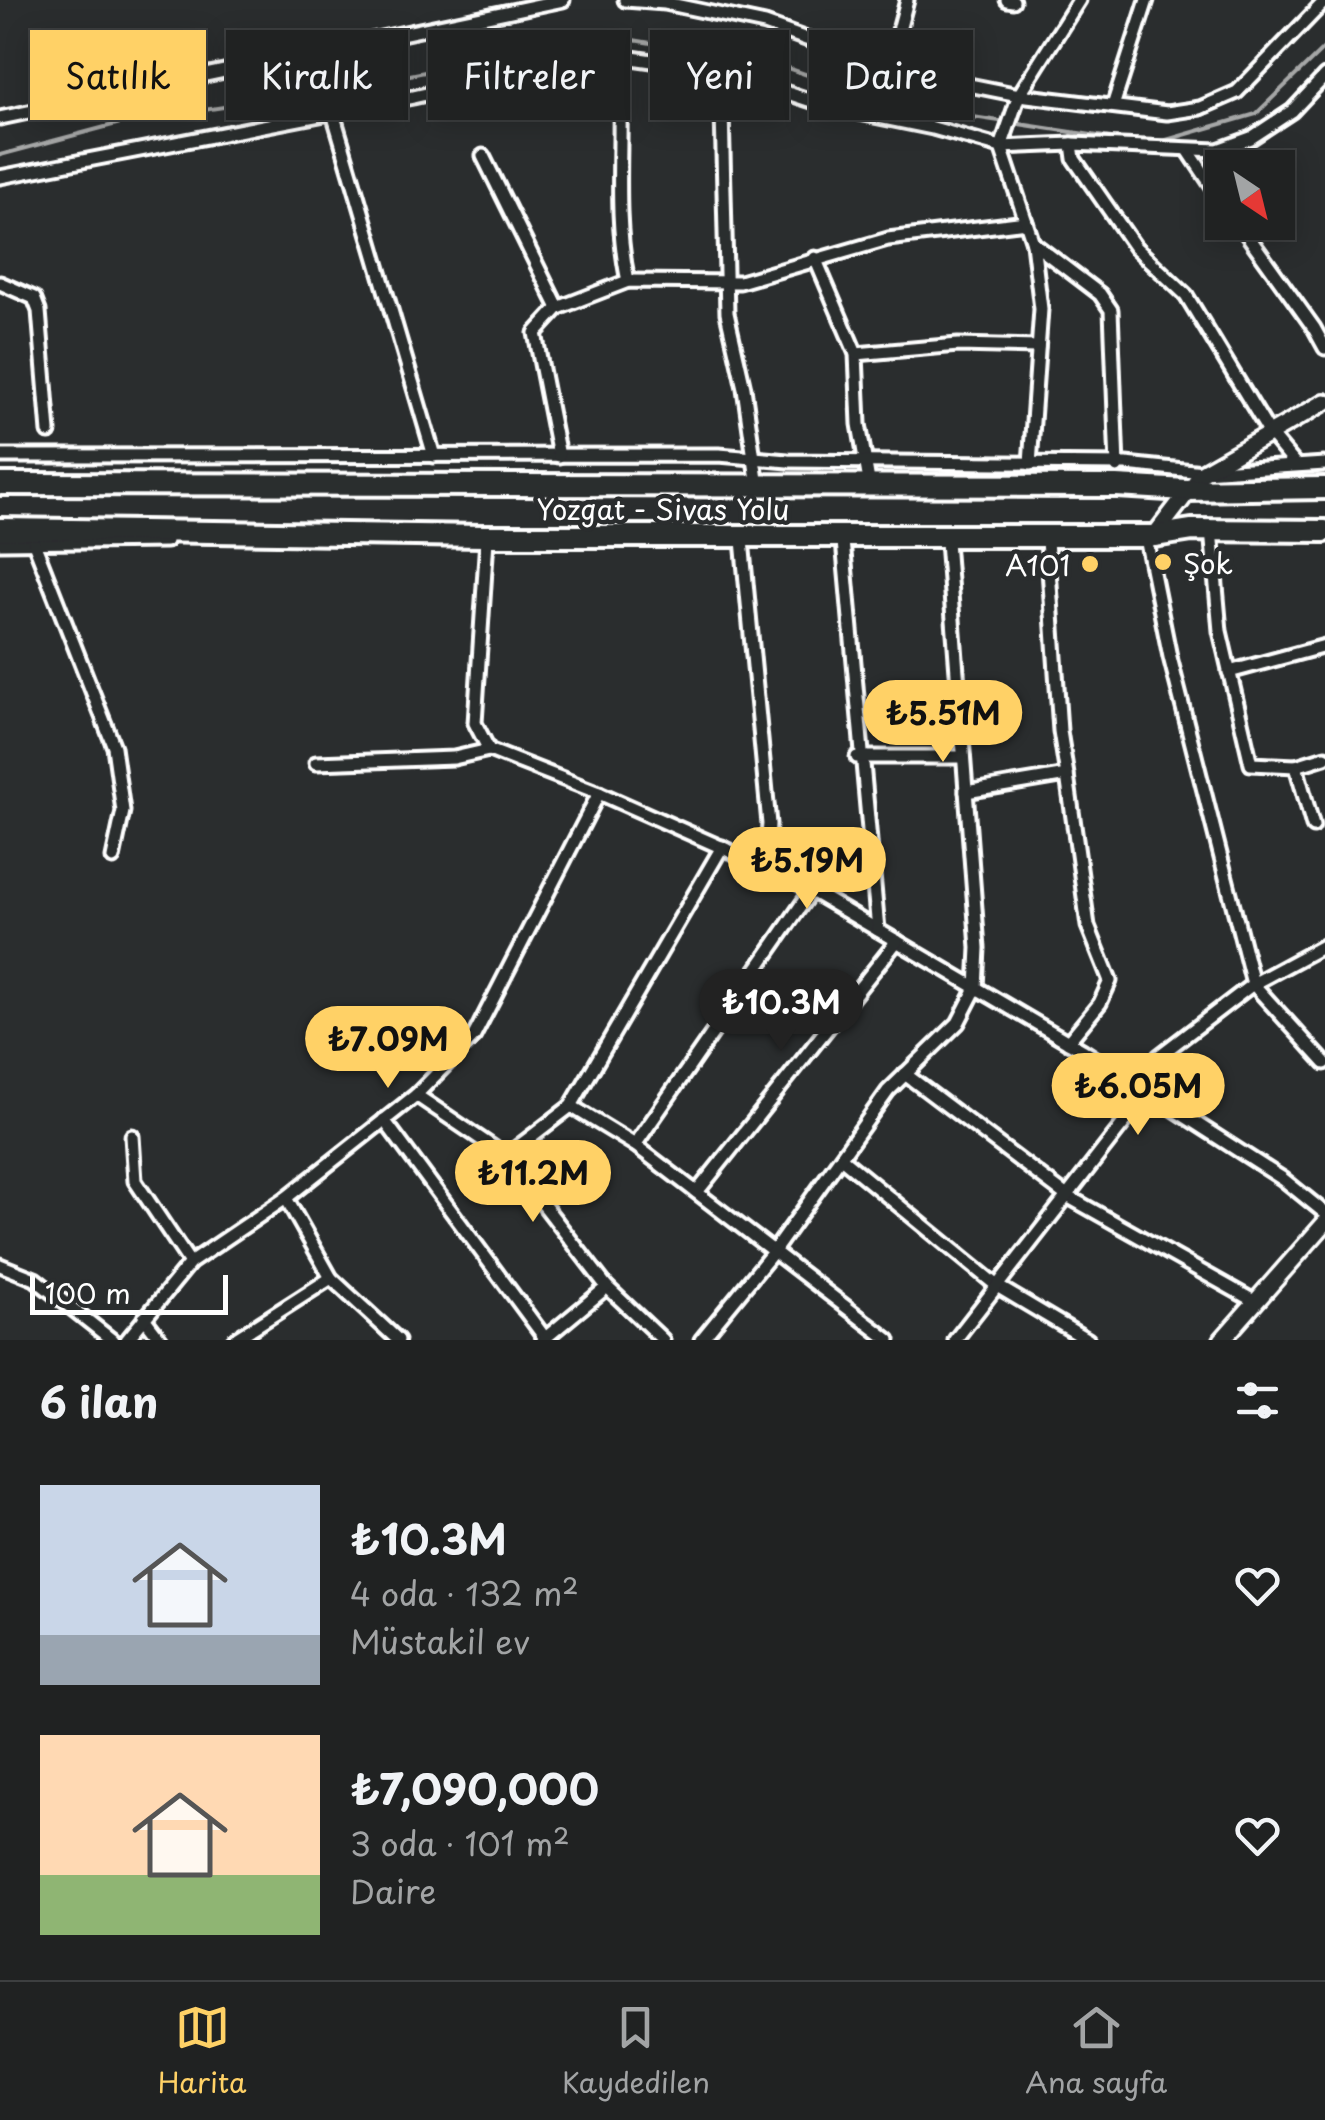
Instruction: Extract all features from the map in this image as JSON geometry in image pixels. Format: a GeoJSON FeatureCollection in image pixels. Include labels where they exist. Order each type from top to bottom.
{"type":"FeatureCollection","features":[{"type":"Feature","properties":{"kind":"highway","name":"Yozgat - Sivas Yolu"},"geometry":{"type":"LineString","coordinates":[[0,484],[1325,488]]}},
{"type":"Feature","properties":{"kind":"highway","name":"Yozgat - Sivas Yolu"},"geometry":{"type":"LineString","coordinates":[[0,529],[484,536],[1150,537],[1325,531]]}},
{"type":"Feature","properties":{"kind":"main road"},"geometry":{"type":"LineString","coordinates":[[1150,537],[1203,472],[1325,402]]}},
{"type":"Feature","properties":{"kind":"main road"},"geometry":{"type":"LineString","coordinates":[[1222,1340],[1325,1223]]}},
{"type":"Feature","properties":{"kind":"street"},"geometry":{"type":"LineString","coordinates":[[408,31],[563,0]]}},
{"type":"Feature","properties":{"kind":"street"},"geometry":{"type":"LineString","coordinates":[[625,0],[665,3],[765,24],[809,40]]}},
{"type":"Feature","properties":{"kind":"street"},"geometry":{"type":"LineString","coordinates":[[899,30],[907,0]]}},
{"type":"Feature","properties":{"kind":"street"},"geometry":{"type":"LineString","coordinates":[[1030,464],[1040,309],[1033,243],[1001,147],[1018,100],[1079,0]]}},
{"type":"Feature","properties":{"kind":"street"},"geometry":{"type":"LineString","coordinates":[[1113,106],[1146,0]]}},
{"type":"Feature","properties":{"kind":"street"},"geometry":{"type":"LineString","coordinates":[[973,89],[1018,100],[1168,113],[1200,108],[1237,92],[1325,1]]}},
{"type":"Feature","properties":{"kind":"street"},"geometry":{"type":"LineString","coordinates":[[0,118],[226,69]]}},
{"type":"Feature","properties":{"kind":"street"},"geometry":{"type":"LineString","coordinates":[[789,94],[1001,147],[1072,144],[1218,150],[1251,138],[1292,111],[1325,76]]}},
{"type":"Feature","properties":{"kind":"street"},"geometry":{"type":"LineString","coordinates":[[0,176],[291,120]]}},
{"type":"Feature","properties":{"kind":"street"},"geometry":{"type":"LineString","coordinates":[[335,120],[434,456]]}},
{"type":"Feature","properties":{"kind":"street"},"geometry":{"type":"LineString","coordinates":[[622,120],[621,246],[628,281]]}},
{"type":"Feature","properties":{"kind":"street"},"geometry":{"type":"LineString","coordinates":[[721,120],[727,313],[744,388],[758,487]]}},
{"type":"Feature","properties":{"kind":"street"},"geometry":{"type":"LineString","coordinates":[[1072,144],[1074,159],[1135,247],[1186,295],[1270,434],[1296,465]]}},
{"type":"Feature","properties":{"kind":"street"},"geometry":{"type":"LineString","coordinates":[[1188,150],[1205,176]]}},
{"type":"Feature","properties":{"kind":"street"},"geometry":{"type":"LineString","coordinates":[[483,156],[558,308]]}},
{"type":"Feature","properties":{"kind":"street"},"geometry":{"type":"LineString","coordinates":[[559,456],[535,333],[558,308],[628,281],[726,283],[888,238],[1026,222]]}},
{"type":"Feature","properties":{"kind":"street"},"geometry":{"type":"LineString","coordinates":[[1250,240],[1325,348]]}},
{"type":"Feature","properties":{"kind":"street"},"geometry":{"type":"LineString","coordinates":[[1033,243],[1100,294],[1111,310],[1117,486]]}},
{"type":"Feature","properties":{"kind":"street"},"geometry":{"type":"LineString","coordinates":[[815,258],[856,354],[859,424],[870,488]]}},
{"type":"Feature","properties":{"kind":"street"},"geometry":{"type":"LineString","coordinates":[[0,283],[34,298],[39,312],[49,432]]}},
{"type":"Feature","properties":{"kind":"street"},"geometry":{"type":"LineString","coordinates":[[856,354],[958,345],[1038,347]]}},
{"type":"Feature","properties":{"kind":"street"},"geometry":{"type":"LineString","coordinates":[[0,456],[720,454],[866,461],[1116,464],[1203,472],[1325,464]]}},
{"type":"Feature","properties":{"kind":"street"},"geometry":{"type":"LineString","coordinates":[[1325,540],[1211,534],[1220,631],[1251,764],[1296,766],[1325,757]]}},
{"type":"Feature","properties":{"kind":"street"},"geometry":{"type":"LineString","coordinates":[[0,543],[486,539],[946,542],[1150,537],[1170,658],[1253,984],[1325,1063]]}},
{"type":"Feature","properties":{"kind":"street"},"geometry":{"type":"LineString","coordinates":[[486,539],[475,723],[489,750]]}},
{"type":"Feature","properties":{"kind":"street"},"geometry":{"type":"LineString","coordinates":[[742,540],[769,824],[766,866]]}},
{"type":"Feature","properties":{"kind":"street"},"geometry":{"type":"LineString","coordinates":[[1047,540],[1060,730],[1088,926],[1110,981],[1100,1003],[1068,1042]]}},
{"type":"Feature","properties":{"kind":"street"},"geometry":{"type":"LineString","coordinates":[[842,541],[878,930]]}},
{"type":"Feature","properties":{"kind":"street"},"geometry":{"type":"LineString","coordinates":[[701,1340],[774,1251],[888,1091],[958,1023],[976,988],[978,948],[946,542]]}},
{"type":"Feature","properties":{"kind":"street"},"geometry":{"type":"LineString","coordinates":[[34,543],[114,746],[124,811],[113,858]]}},
{"type":"Feature","properties":{"kind":"street"},"geometry":{"type":"LineString","coordinates":[[1229,672],[1325,646]]}},
{"type":"Feature","properties":{"kind":"street"},"geometry":{"type":"LineString","coordinates":[[316,764],[454,758],[489,750],[766,866],[1068,1042],[1283,1178],[1325,1213]]}},
{"type":"Feature","properties":{"kind":"street"},"geometry":{"type":"LineString","coordinates":[[859,757],[963,757]]}},
{"type":"Feature","properties":{"kind":"street"},"geometry":{"type":"LineString","coordinates":[[1296,766],[1314,826]]}},
{"type":"Feature","properties":{"kind":"street"},"geometry":{"type":"LineString","coordinates":[[966,792],[1067,776]]}},
{"type":"Feature","properties":{"kind":"street"},"geometry":{"type":"LineString","coordinates":[[127,1340],[190,1263],[286,1198],[416,1096],[474,1036],[599,793]]}},
{"type":"Feature","properties":{"kind":"street"},"geometry":{"type":"LineString","coordinates":[[506,1156],[571,1106],[722,847]]}},
{"type":"Feature","properties":{"kind":"street"},"geometry":{"type":"LineString","coordinates":[[635,1145],[812,890]]}},
{"type":"Feature","properties":{"kind":"street"},"geometry":{"type":"LineString","coordinates":[[697,1192],[897,941]]}},
{"type":"Feature","properties":{"kind":"street"},"geometry":{"type":"LineString","coordinates":[[956,1340],[1130,1115],[1159,1056],[1253,984],[1323,948]]}},
{"type":"Feature","properties":{"kind":"street"},"geometry":{"type":"LineString","coordinates":[[905,1074],[1067,1196],[1254,1301]]}},
{"type":"Feature","properties":{"kind":"street"},"geometry":{"type":"LineString","coordinates":[[416,1096],[506,1156],[607,1287],[663,1340]]}},
{"type":"Feature","properties":{"kind":"street"},"geometry":{"type":"LineString","coordinates":[[571,1106],[635,1145],[890,1340]]}},
{"type":"Feature","properties":{"kind":"street"},"geometry":{"type":"LineString","coordinates":[[384,1120],[544,1339],[607,1287]]}},
{"type":"Feature","properties":{"kind":"street"},"geometry":{"type":"LineString","coordinates":[[132,1136],[135,1181],[190,1263]]}},
{"type":"Feature","properties":{"kind":"street"},"geometry":{"type":"LineString","coordinates":[[841,1158],[997,1286],[1088,1340]]}},
{"type":"Feature","properties":{"kind":"street"},"geometry":{"type":"LineString","coordinates":[[286,1198],[331,1278],[398,1340]]}},
{"type":"Feature","properties":{"kind":"street"},"geometry":{"type":"LineString","coordinates":[[0,1265],[35,1279],[112,1340]]}},
{"type":"Feature","properties":{"kind":"street"},"geometry":{"type":"LineString","coordinates":[[234,1340],[331,1278]]}},
{"type":"Feature","properties":{"kind":"street"},"geometry":{"type":"LineString","coordinates":[[144,1318],[161,1340]]}},
{"type":"Feature","properties":{"kind":"waterway"},"geometry":{"type":"LineString","coordinates":[[408,75],[512,48],[609,36],[776,64],[894,105],[1131,141]]}},
{"type":"Feature","properties":{"kind":"waterway"},"geometry":{"type":"LineString","coordinates":[[1156,143],[1256,114],[1325,47]]}},
{"type":"Feature","properties":{"kind":"waterway"},"geometry":{"type":"LineString","coordinates":[[0,155],[124,122],[226,107]]}},
{"type":"Feature","properties":{"kind":"place","name":"Şok"},"geometry":{"type":"Point","coordinates":[1163,562]}},
{"type":"Feature","properties":{"kind":"place","name":"A101"},"geometry":{"type":"Point","coordinates":[1090,564]}}]}
